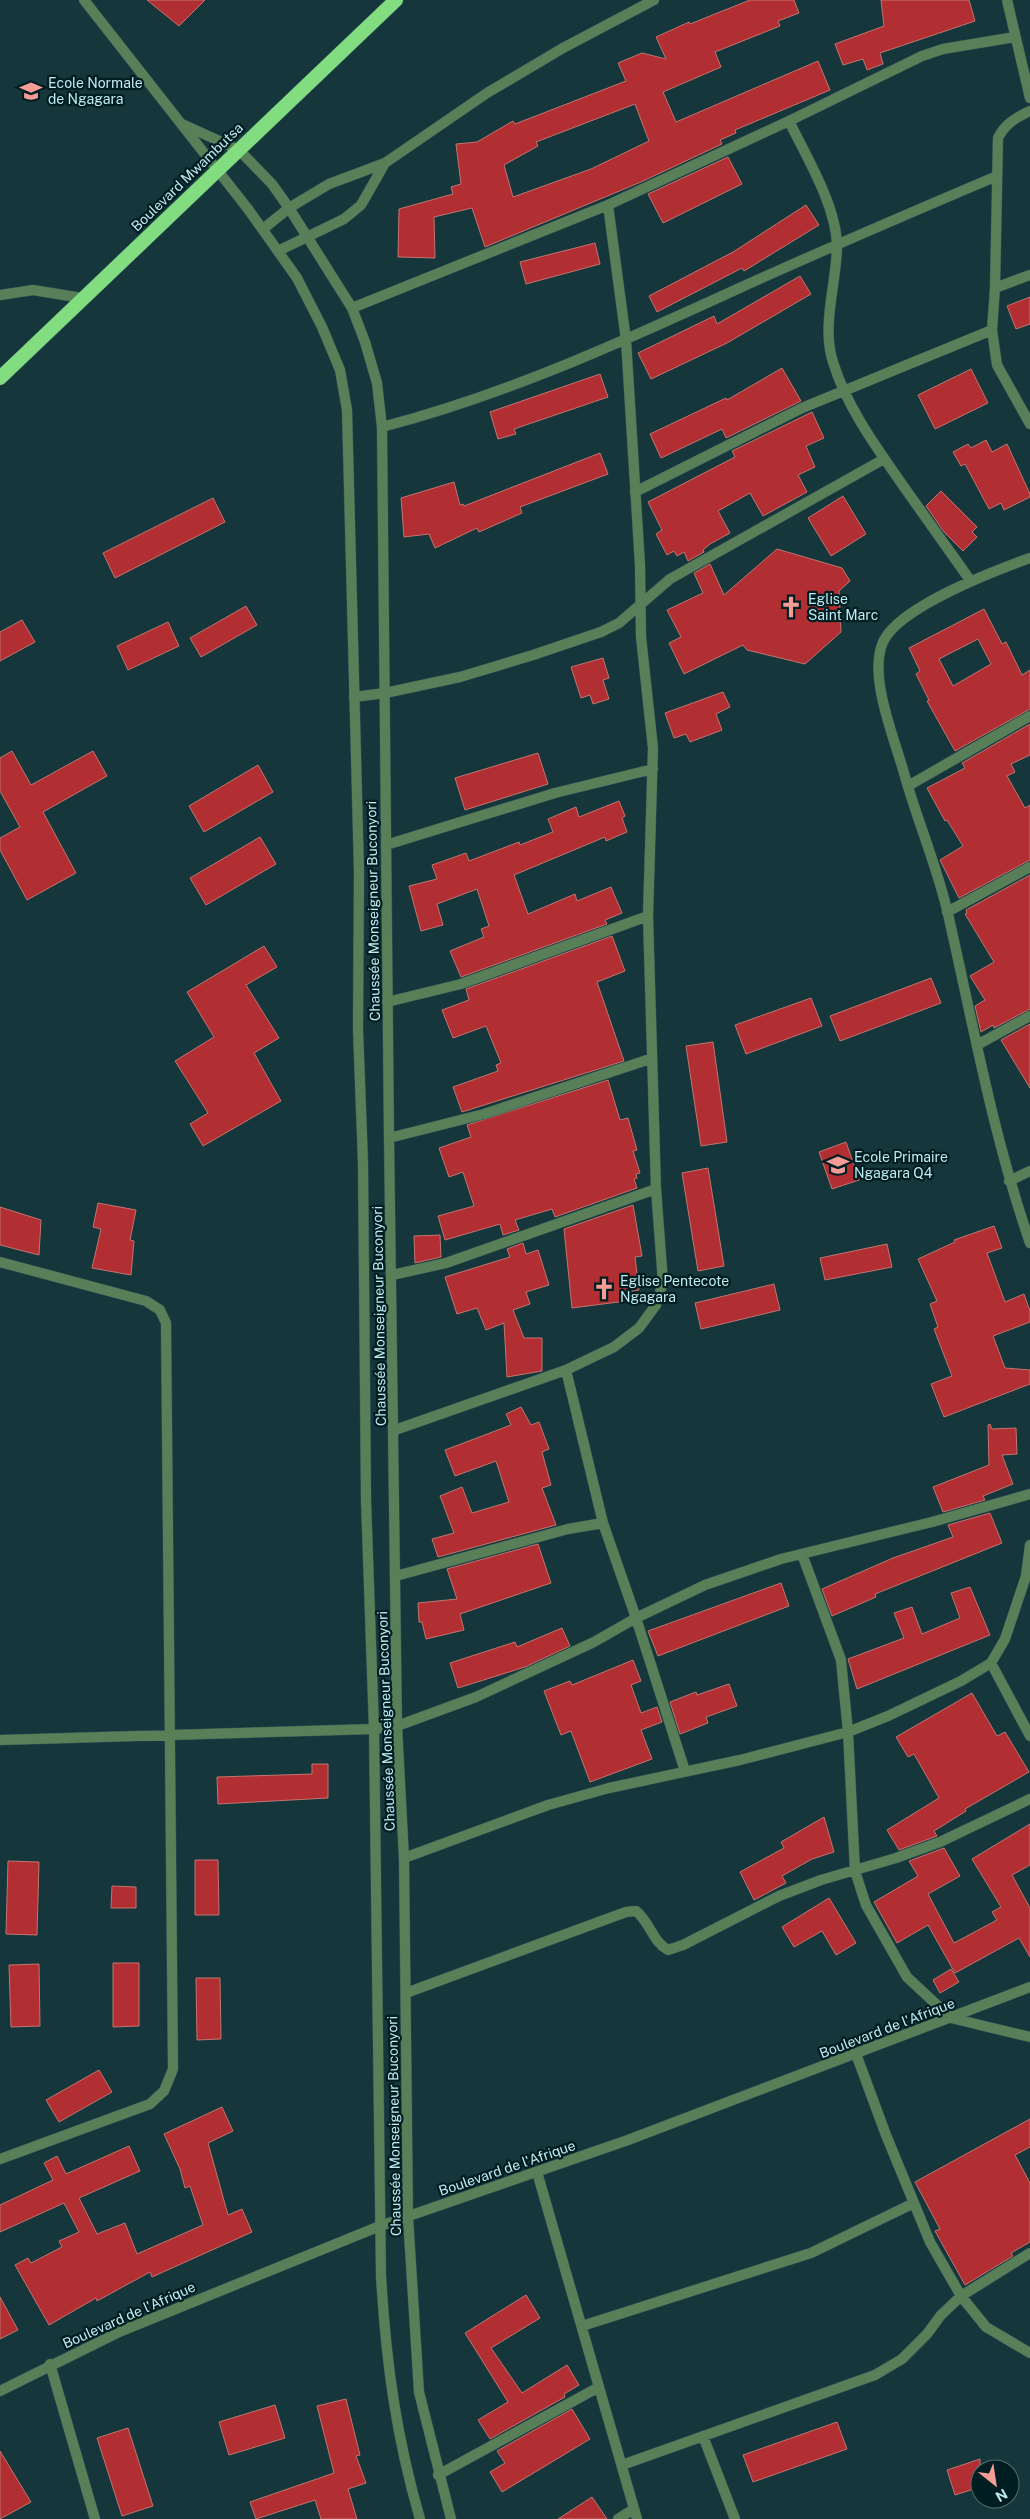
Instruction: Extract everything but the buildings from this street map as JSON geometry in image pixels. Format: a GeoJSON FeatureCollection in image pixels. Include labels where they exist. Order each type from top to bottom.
{"type":"FeatureCollection","features":[{"type":"Feature","properties":{"kind":"highway","name":"Boulevard Mwambutsa"},"geometry":{"type":"LineString","coordinates":[[0,378],[396,0]]}},
{"type":"Feature","properties":{"kind":"street","name":"Chaussée Monseigneur Buconyori"},"geometry":{"type":"LineString","coordinates":[[84,0],[263,229],[296,278],[340,370],[347,410],[359,872],[358,1029],[365,1287],[366,1500],[374,1730],[380,2226],[385,2347],[393,2410],[406,2471],[420,2519]]}},
{"type":"Feature","properties":{"kind":"street"},"geometry":{"type":"LineString","coordinates":[[263,229],[288,208],[329,184],[385,163],[487,93],[563,48],[654,0]]}},
{"type":"Feature","properties":{"kind":"street"},"geometry":{"type":"LineString","coordinates":[[1007,0],[1030,98]]}},
{"type":"Feature","properties":{"kind":"street"},"geometry":{"type":"LineString","coordinates":[[352,308],[608,205],[789,121],[922,56],[943,49],[1015,37]]}},
{"type":"Feature","properties":{"kind":"street"},"geometry":{"type":"LineString","coordinates":[[1029,421],[997,365],[992,330],[995,288],[998,138],[1009,123],[1030,111]]}},
{"type":"Feature","properties":{"kind":"street"},"geometry":{"type":"LineString","coordinates":[[789,121],[824,196],[833,220],[837,244],[830,336],[832,360],[844,390],[884,459],[970,580]]}},
{"type":"Feature","properties":{"kind":"street"},"geometry":{"type":"LineString","coordinates":[[179,122],[239,150]]}},
{"type":"Feature","properties":{"kind":"street","name":"Chaussée Monseigneur Buconyori"},"geometry":{"type":"LineString","coordinates":[[239,150],[272,184],[352,308],[366,342],[377,383],[382,427],[387,1002],[395,1430],[397,1726],[404,1858],[408,2217],[419,2392],[450,2519]]}},
{"type":"Feature","properties":{"kind":"street"},"geometry":{"type":"LineString","coordinates":[[278,250],[308,238],[344,219],[361,205],[385,163]]}},
{"type":"Feature","properties":{"kind":"street"},"geometry":{"type":"LineString","coordinates":[[382,427],[460,405],[626,340],[837,244],[996,176]]}},
{"type":"Feature","properties":{"kind":"street"},"geometry":{"type":"LineString","coordinates":[[395,1430],[566,1370],[614,1347],[639,1328],[656,1306],[663,1282],[656,1189],[650,1059],[648,916],[653,769],[651,724],[641,637],[636,492],[626,340],[608,205]]}},
{"type":"Feature","properties":{"kind":"street"},"geometry":{"type":"LineString","coordinates":[[995,288],[1030,275]]}},
{"type":"Feature","properties":{"kind":"street"},"geometry":{"type":"LineString","coordinates":[[0,295],[33,290],[82,298]]}},
{"type":"Feature","properties":{"kind":"street"},"geometry":{"type":"LineString","coordinates":[[636,492],[762,427],[844,390],[992,330]]}},
{"type":"Feature","properties":{"kind":"street"},"geometry":{"type":"LineString","coordinates":[[354,697],[384,693],[460,676],[542,653],[601,632],[619,623],[670,579],[884,459]]}},
{"type":"Feature","properties":{"kind":"street"},"geometry":{"type":"LineString","coordinates":[[1030,558],[970,580],[899,621],[884,640],[877,663],[884,705],[947,912],[968,1013],[1009,1181],[1030,1243]]}},
{"type":"Feature","properties":{"kind":"street"},"geometry":{"type":"LineString","coordinates":[[908,786],[1030,716]]}},
{"type":"Feature","properties":{"kind":"street"},"geometry":{"type":"LineString","coordinates":[[386,845],[555,793],[653,769]]}},
{"type":"Feature","properties":{"kind":"street"},"geometry":{"type":"LineString","coordinates":[[947,912],[1030,867]]}},
{"type":"Feature","properties":{"kind":"street"},"geometry":{"type":"LineString","coordinates":[[387,1002],[461,984],[648,916]]}},
{"type":"Feature","properties":{"kind":"street"},"geometry":{"type":"LineString","coordinates":[[977,1045],[1030,1016]]}},
{"type":"Feature","properties":{"kind":"street"},"geometry":{"type":"LineString","coordinates":[[389,1138],[484,1114],[650,1059]]}},
{"type":"Feature","properties":{"kind":"street"},"geometry":{"type":"LineString","coordinates":[[1009,1181],[1030,1171]]}},
{"type":"Feature","properties":{"kind":"street"},"geometry":{"type":"LineString","coordinates":[[392,1275],[446,1263],[656,1189]]}},
{"type":"Feature","properties":{"kind":"street"},"geometry":{"type":"LineString","coordinates":[[0,1262],[146,1301],[160,1310],[166,1322],[172,1737],[173,2069],[164,2091],[150,2104],[0,2159]]}},
{"type":"Feature","properties":{"kind":"street"},"geometry":{"type":"LineString","coordinates":[[566,1370],[603,1523],[636,1618],[685,1771]]}},
{"type":"Feature","properties":{"kind":"street"},"geometry":{"type":"LineString","coordinates":[[0,1740],[172,1737],[374,1730],[397,1726],[476,1697],[594,1642],[636,1618],[705,1585],[802,1554],[932,1522],[1030,1494]]}},
{"type":"Feature","properties":{"kind":"street"},"geometry":{"type":"LineString","coordinates":[[396,1576],[568,1529],[603,1523]]}},
{"type":"Feature","properties":{"kind":"street"},"geometry":{"type":"LineString","coordinates":[[404,1858],[548,1805],[609,1788],[848,1732],[888,1716],[961,1681],[991,1663],[1005,1639],[1026,1576],[1030,1545]]}},
{"type":"Feature","properties":{"kind":"street"},"geometry":{"type":"LineString","coordinates":[[802,1554],[841,1660],[848,1732],[855,1871],[866,1905],[907,1978],[951,2018],[1030,2037]]}},
{"type":"Feature","properties":{"kind":"street"},"geometry":{"type":"LineString","coordinates":[[991,1663],[1030,1736]]}},
{"type":"Feature","properties":{"kind":"street"},"geometry":{"type":"LineString","coordinates":[[406,1993],[626,1912],[636,1911],[643,1917],[659,1945],[668,1950],[683,1945],[779,1896],[821,1880],[855,1871],[940,1842],[1030,1799]]}},
{"type":"Feature","properties":{"kind":"street","name":"Boulevard de l'Afrique"},"geometry":{"type":"LineString","coordinates":[[0,2391],[50,2364],[119,2332],[380,2226],[537,2172],[856,2054],[1030,1987]]}},
{"type":"Feature","properties":{"kind":"street"},"geometry":{"type":"LineString","coordinates":[[856,2054],[930,2242],[961,2296],[986,2327],[1030,2353]]}},
{"type":"Feature","properties":{"kind":"street"},"geometry":{"type":"LineString","coordinates":[[537,2172],[636,2514],[618,2519]]}},
{"type":"Feature","properties":{"kind":"street"},"geometry":{"type":"LineString","coordinates":[[582,2326],[811,2253],[914,2203]]}},
{"type":"Feature","properties":{"kind":"street"},"geometry":{"type":"LineString","coordinates":[[622,2465],[874,2375],[902,2360],[927,2334],[941,2315],[961,2296],[1030,2253]]}},
{"type":"Feature","properties":{"kind":"street"},"geometry":{"type":"LineString","coordinates":[[50,2364],[95,2519]]}},
{"type":"Feature","properties":{"kind":"street"},"geometry":{"type":"LineString","coordinates":[[438,2475],[599,2387]]}},
{"type":"Feature","properties":{"kind":"street"},"geometry":{"type":"LineString","coordinates":[[703,2436],[735,2519]]}},
{"type":"Feature","properties":{"kind":"place","name":"Ecole Normale de Ngagara"},"geometry":{"type":"Point","coordinates":[31,91]}},
{"type":"Feature","properties":{"kind":"place","name":"Eglise Saint Marc"},"geometry":{"type":"Point","coordinates":[791,607]}},
{"type":"Feature","properties":{"kind":"place","name":"Ecole Primaire Ngagara Q4"},"geometry":{"type":"Point","coordinates":[838,1165]}},
{"type":"Feature","properties":{"kind":"place","name":"Eglise Pentecote Ngagara"},"geometry":{"type":"Point","coordinates":[604,1289]}}]}
